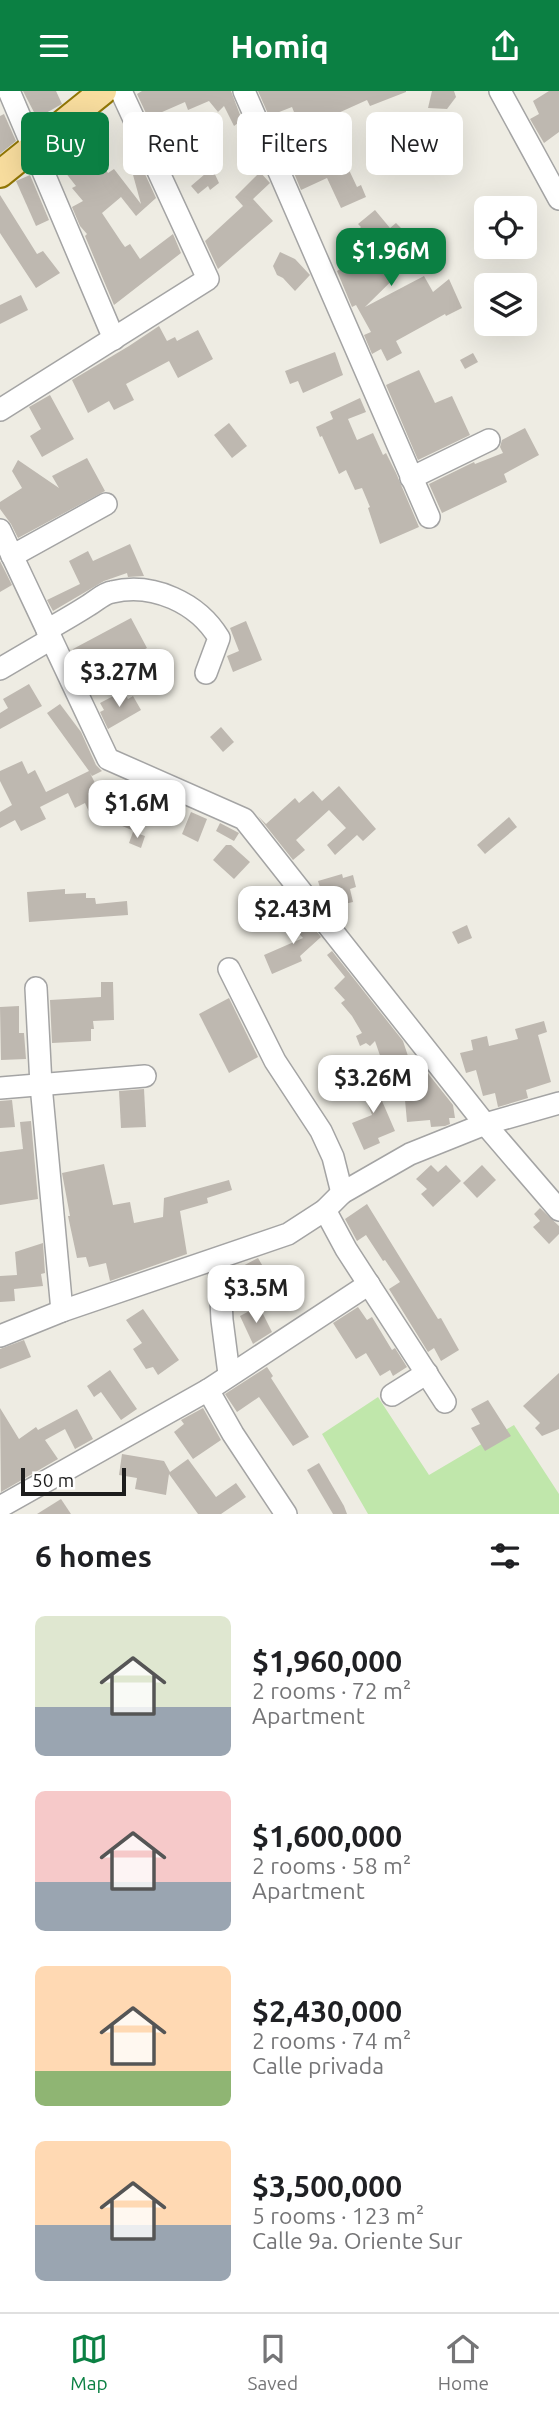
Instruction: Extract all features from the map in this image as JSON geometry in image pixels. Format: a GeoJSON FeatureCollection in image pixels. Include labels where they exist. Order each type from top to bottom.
{"type":"FeatureCollection","features":[{"type":"Feature","properties":{"kind":"main road"},"geometry":{"type":"LineString","coordinates":[[77,112],[103,91]]}},
{"type":"Feature","properties":{"kind":"main road"},"geometry":{"type":"LineString","coordinates":[[0,174],[21,157]]}},
{"type":"Feature","properties":{"kind":"street"},"geometry":{"type":"LineString","coordinates":[[9,91],[21,121]]}},
{"type":"Feature","properties":{"kind":"street"},"geometry":{"type":"LineString","coordinates":[[0,409],[208,279],[121,91]]}},
{"type":"Feature","properties":{"kind":"street"},"geometry":{"type":"LineString","coordinates":[[244,91],[429,517]]}},
{"type":"Feature","properties":{"kind":"street"},"geometry":{"type":"LineString","coordinates":[[500,91],[558,197]]}},
{"type":"Feature","properties":{"kind":"street"},"geometry":{"type":"LineString","coordinates":[[44,175],[114,338]]}},
{"type":"Feature","properties":{"kind":"street"},"geometry":{"type":"LineString","coordinates":[[411,478],[489,440]]}},
{"type":"Feature","properties":{"kind":"street"},"geometry":{"type":"LineString","coordinates":[[12,556],[106,504]]}},
{"type":"Feature","properties":{"kind":"street"},"geometry":{"type":"LineString","coordinates":[[0,530],[108,759],[244,819],[485,1124],[559,1210]]}},
{"type":"Feature","properties":{"kind":"street"},"geometry":{"type":"LineString","coordinates":[[0,669],[110,592],[137,589],[165,594],[191,607],[209,622],[219,638],[206,673]]}},
{"type":"Feature","properties":{"kind":"street"},"geometry":{"type":"LineString","coordinates":[[229,969],[275,1061],[321,1131],[333,1157],[342,1193]]}},
{"type":"Feature","properties":{"kind":"street"},"geometry":{"type":"LineString","coordinates":[[36,988],[41,1085],[62,1311]]}},
{"type":"Feature","properties":{"kind":"street"},"geometry":{"type":"LineString","coordinates":[[0,1088],[145,1076]]}},
{"type":"Feature","properties":{"kind":"street"},"geometry":{"type":"LineString","coordinates":[[0,1336],[62,1311],[288,1234],[325,1210],[342,1193],[410,1154],[485,1124],[559,1104]]}},
{"type":"Feature","properties":{"kind":"street"},"geometry":{"type":"LineString","coordinates":[[325,1210],[346,1249],[445,1402]]}},
{"type":"Feature","properties":{"kind":"street"},"geometry":{"type":"LineString","coordinates":[[219,1259],[222,1320],[229,1374]]}},
{"type":"Feature","properties":{"kind":"street"},"geometry":{"type":"LineString","coordinates":[[0,1507],[208,1390],[369,1284]]}},
{"type":"Feature","properties":{"kind":"street"},"geometry":{"type":"LineString","coordinates":[[392,1395],[427,1373]]}},
{"type":"Feature","properties":{"kind":"street"},"geometry":{"type":"LineString","coordinates":[[208,1390],[233,1434],[286,1514]]}},
{"type":"Feature","properties":{"kind":"green space"},"geometry":{"type":"Polygon","coordinates":[[[378,1397],[429,1475],[514,1425],[559,1494],[559,1514],[368,1514],[322,1434],[378,1397]]]}},
{"type":"Feature","properties":{"kind":"building"},"geometry":{"type":"Polygon","coordinates":[[[23,91],[56,91],[62,104],[48,112],[34,112],[23,91]]]}},
{"type":"Feature","properties":{"kind":"building"},"geometry":{"type":"Polygon","coordinates":[[[142,91],[231,91],[239,112],[237,124],[234,126],[224,106],[218,112],[209,101],[188,110],[185,102],[162,112],[145,112],[137,94],[142,91]]]}},
{"type":"Feature","properties":{"kind":"building"},"geometry":{"type":"Polygon","coordinates":[[[258,91],[406,91],[370,106],[367,100],[340,112],[294,112],[292,107],[279,112],[267,112],[258,91]]]}},
{"type":"Feature","properties":{"kind":"building"},"geometry":{"type":"Polygon","coordinates":[[[432,91],[454,91],[456,97],[447,109],[428,108],[432,91]]]}},
{"type":"Feature","properties":{"kind":"building"},"geometry":{"type":"Polygon","coordinates":[[[549,91],[559,91],[559,132],[544,143],[530,119],[539,114],[533,101],[549,91]]]}},
{"type":"Feature","properties":{"kind":"building"},"geometry":{"type":"Polygon","coordinates":[[[4,114],[16,141],[0,154],[0,116],[4,114]]]}},
{"type":"Feature","properties":{"kind":"building"},"geometry":{"type":"Polygon","coordinates":[[[114,169],[141,204],[133,175],[145,175],[156,198],[136,216],[121,197],[102,213],[125,247],[130,244],[140,259],[173,234],[181,253],[114,305],[85,236],[87,234],[80,226],[72,207],[83,201],[72,188],[76,186],[67,175],[109,175],[114,169]]]}},
{"type":"Feature","properties":{"kind":"building"},"geometry":{"type":"Polygon","coordinates":[[[30,175],[49,220],[36,226],[16,181],[30,175]]]}},
{"type":"Feature","properties":{"kind":"building"},"geometry":{"type":"Polygon","coordinates":[[[204,175],[215,175],[219,183],[210,190],[208,186],[198,194],[191,186],[204,175]]]}},
{"type":"Feature","properties":{"kind":"building"},"geometry":{"type":"Polygon","coordinates":[[[257,175],[263,175],[270,183],[253,199],[273,221],[218,269],[205,241],[243,206],[235,197],[257,175]]]}},
{"type":"Feature","properties":{"kind":"building"},"geometry":{"type":"Polygon","coordinates":[[[295,175],[351,175],[357,187],[361,185],[366,197],[341,208],[327,178],[301,190],[295,175]]]}},
{"type":"Feature","properties":{"kind":"building"},"geometry":{"type":"Polygon","coordinates":[[[0,195],[37,254],[43,251],[60,273],[36,288],[0,233],[0,195]]]}},
{"type":"Feature","properties":{"kind":"building"},"geometry":{"type":"Polygon","coordinates":[[[375,210],[390,228],[396,223],[402,229],[400,236],[420,253],[365,307],[424,276],[433,292],[449,279],[462,308],[446,316],[445,314],[396,341],[402,353],[387,361],[381,349],[372,354],[364,335],[371,332],[356,305],[352,307],[337,271],[364,255],[357,249],[364,241],[355,233],[361,227],[358,224],[375,210]]]}},
{"type":"Feature","properties":{"kind":"building"},"geometry":{"type":"Polygon","coordinates":[[[280,252],[295,259],[310,275],[295,291],[277,275],[273,266],[280,252]]]}},
{"type":"Feature","properties":{"kind":"building"},"geometry":{"type":"Polygon","coordinates":[[[21,295],[28,310],[0,324],[0,305],[21,295]]]}},
{"type":"Feature","properties":{"kind":"building"},"geometry":{"type":"Polygon","coordinates":[[[159,326],[167,341],[175,337],[177,341],[198,330],[213,359],[178,378],[169,361],[126,384],[134,400],[114,410],[109,401],[88,413],[72,380],[159,326]]]}},
{"type":"Feature","properties":{"kind":"building"},"geometry":{"type":"Polygon","coordinates":[[[335,352],[343,375],[303,393],[298,381],[290,384],[285,371],[335,352]]]}},
{"type":"Feature","properties":{"kind":"building"},"geometry":{"type":"Polygon","coordinates":[[[473,353],[478,362],[465,369],[460,360],[473,353]]]}},
{"type":"Feature","properties":{"kind":"building"},"geometry":{"type":"Polygon","coordinates":[[[419,370],[435,403],[452,396],[470,435],[418,460],[386,385],[419,370]]]}},
{"type":"Feature","properties":{"kind":"building"},"geometry":{"type":"Polygon","coordinates":[[[50,395],[74,439],[42,457],[30,436],[41,429],[29,407],[50,395]]]}},
{"type":"Feature","properties":{"kind":"building"},"geometry":{"type":"Polygon","coordinates":[[[360,398],[366,412],[348,419],[357,440],[373,433],[383,455],[386,453],[396,473],[419,527],[380,544],[362,488],[355,490],[346,470],[339,474],[316,427],[333,419],[330,412],[360,398]]]}},
{"type":"Feature","properties":{"kind":"building"},"geometry":{"type":"Polygon","coordinates":[[[229,423],[247,446],[232,458],[214,435],[229,423]]]}},
{"type":"Feature","properties":{"kind":"building"},"geometry":{"type":"Polygon","coordinates":[[[525,428],[539,455],[504,474],[507,482],[442,513],[429,484],[474,462],[475,464],[503,453],[500,447],[502,440],[525,428]]]}},
{"type":"Feature","properties":{"kind":"building"},"geometry":{"type":"Polygon","coordinates":[[[87,458],[105,491],[18,538],[0,509],[0,502],[22,488],[12,471],[18,460],[59,488],[52,476],[87,458]]]}},
{"type":"Feature","properties":{"kind":"building"},"geometry":{"type":"Polygon","coordinates":[[[130,544],[144,576],[128,577],[127,573],[104,581],[53,611],[47,600],[80,584],[69,561],[88,551],[93,561],[130,544]]]}},
{"type":"Feature","properties":{"kind":"building"},"geometry":{"type":"Polygon","coordinates":[[[0,561],[12,585],[0,592],[0,561]]]}},
{"type":"Feature","properties":{"kind":"building"},"geometry":{"type":"Polygon","coordinates":[[[131,618],[147,648],[126,659],[120,649],[83,668],[73,649],[131,618]]]}},
{"type":"Feature","properties":{"kind":"building"},"geometry":{"type":"Polygon","coordinates":[[[246,621],[262,660],[233,672],[227,656],[239,651],[230,628],[246,621]]]}},
{"type":"Feature","properties":{"kind":"building"},"geometry":{"type":"Polygon","coordinates":[[[29,684],[42,706],[0,729],[0,713],[8,708],[3,699],[29,684]]]}},
{"type":"Feature","properties":{"kind":"building"},"geometry":{"type":"Polygon","coordinates":[[[123,691],[128,699],[133,696],[141,710],[108,729],[100,712],[104,710],[100,703],[123,691]]]}},
{"type":"Feature","properties":{"kind":"building"},"geometry":{"type":"Polygon","coordinates":[[[60,704],[81,732],[96,765],[102,771],[92,776],[90,773],[109,805],[90,814],[85,803],[75,808],[68,793],[40,807],[46,819],[21,831],[15,820],[0,828],[0,812],[12,805],[0,781],[0,771],[22,761],[28,774],[35,770],[46,792],[89,771],[47,713],[60,704]]]}},
{"type":"Feature","properties":{"kind":"building"},"geometry":{"type":"Polygon","coordinates":[[[221,727],[234,742],[223,752],[210,737],[221,727]]]}},
{"type":"Feature","properties":{"kind":"building"},"geometry":{"type":"Polygon","coordinates":[[[132,784],[155,794],[139,833],[115,823],[132,784]]]}},
{"type":"Feature","properties":{"kind":"building"},"geometry":{"type":"Polygon","coordinates":[[[339,786],[376,829],[363,841],[357,835],[335,855],[327,845],[346,828],[329,810],[296,840],[305,850],[293,860],[258,816],[266,824],[295,798],[299,803],[313,791],[322,801],[339,786]]]}},
{"type":"Feature","properties":{"kind":"building"},"geometry":{"type":"Polygon","coordinates":[[[191,812],[207,819],[198,842],[182,834],[191,812]]]}},
{"type":"Feature","properties":{"kind":"building"},"geometry":{"type":"Polygon","coordinates":[[[509,817],[517,827],[485,854],[477,845],[509,817]]]}},
{"type":"Feature","properties":{"kind":"building"},"geometry":{"type":"Polygon","coordinates":[[[220,823],[239,833],[234,841],[216,831],[220,823]]]}},
{"type":"Feature","properties":{"kind":"building"},"geometry":{"type":"Polygon","coordinates":[[[133,832],[145,836],[141,848],[129,843],[133,832]]]}},
{"type":"Feature","properties":{"kind":"building"},"geometry":{"type":"Polygon","coordinates":[[[226,845],[231,845],[250,862],[234,879],[213,860],[226,845]]]}},
{"type":"Feature","properties":{"kind":"building"},"geometry":{"type":"Polygon","coordinates":[[[342,874],[343,878],[353,875],[356,887],[350,889],[353,902],[331,907],[323,897],[318,881],[342,874]]]}},
{"type":"Feature","properties":{"kind":"building"},"geometry":{"type":"Polygon","coordinates":[[[65,889],[65,894],[86,893],[86,898],[95,898],[96,904],[127,901],[128,915],[29,922],[27,892],[65,889]]]}},
{"type":"Feature","properties":{"kind":"building"},"geometry":{"type":"Polygon","coordinates":[[[300,911],[321,937],[300,956],[302,961],[272,974],[264,955],[303,938],[288,922],[300,911]]]}},
{"type":"Feature","properties":{"kind":"building"},"geometry":{"type":"Polygon","coordinates":[[[467,925],[472,938],[458,944],[452,932],[467,925]]]}},
{"type":"Feature","properties":{"kind":"building"},"geometry":{"type":"Polygon","coordinates":[[[332,951],[403,1041],[411,1065],[386,1073],[375,1041],[370,1046],[366,1043],[360,1046],[356,1036],[362,1033],[341,1003],[345,1000],[334,988],[345,977],[327,955],[332,951]]]}},
{"type":"Feature","properties":{"kind":"building"},"geometry":{"type":"Polygon","coordinates":[[[101,982],[113,982],[114,1020],[93,1021],[91,1041],[52,1043],[50,1000],[101,997],[101,982]]]}},
{"type":"Feature","properties":{"kind":"building"},"geometry":{"type":"Polygon","coordinates":[[[229,998],[258,1057],[229,1073],[199,1014],[229,998]]]}},
{"type":"Feature","properties":{"kind":"building"},"geometry":{"type":"Polygon","coordinates":[[[19,1006],[19,1033],[24,1033],[26,1059],[1,1060],[0,1007],[19,1006]]]}},
{"type":"Feature","properties":{"kind":"building"},"geometry":{"type":"Polygon","coordinates":[[[544,1021],[547,1032],[538,1035],[551,1082],[526,1090],[528,1098],[498,1107],[495,1093],[483,1096],[476,1070],[466,1073],[460,1053],[473,1050],[471,1040],[487,1036],[489,1046],[518,1039],[515,1029],[544,1021]]]}},
{"type":"Feature","properties":{"kind":"building"},"geometry":{"type":"Polygon","coordinates":[[[426,1071],[453,1105],[455,1118],[449,1118],[450,1124],[445,1126],[431,1127],[430,1120],[407,1122],[405,1100],[423,1095],[415,1075],[426,1071]]]}},
{"type":"Feature","properties":{"kind":"building"},"geometry":{"type":"Polygon","coordinates":[[[373,1073],[395,1131],[378,1138],[380,1143],[364,1150],[352,1123],[372,1115],[358,1079],[373,1073]]]}},
{"type":"Feature","properties":{"kind":"building"},"geometry":{"type":"Polygon","coordinates":[[[144,1089],[146,1127],[121,1128],[119,1091],[144,1089]]]}},
{"type":"Feature","properties":{"kind":"building"},"geometry":{"type":"Polygon","coordinates":[[[12,1100],[15,1127],[0,1128],[0,1101],[12,1100]]]}},
{"type":"Feature","properties":{"kind":"building"},"geometry":{"type":"Polygon","coordinates":[[[31,1121],[38,1199],[0,1205],[0,1152],[23,1149],[20,1122],[31,1121]]]}},
{"type":"Feature","properties":{"kind":"building"},"geometry":{"type":"Polygon","coordinates":[[[104,1164],[113,1205],[130,1202],[134,1223],[163,1217],[164,1198],[229,1180],[232,1190],[207,1198],[208,1203],[180,1211],[187,1254],[110,1281],[106,1263],[89,1267],[86,1257],[77,1258],[62,1173],[104,1164]]]}},
{"type":"Feature","properties":{"kind":"building"},"geometry":{"type":"Polygon","coordinates":[[[431,1165],[438,1172],[446,1165],[461,1181],[433,1207],[421,1194],[427,1189],[416,1179],[431,1165]]]}},
{"type":"Feature","properties":{"kind":"building"},"geometry":{"type":"Polygon","coordinates":[[[482,1165],[496,1180],[477,1198],[463,1183],[482,1165]]]}},
{"type":"Feature","properties":{"kind":"building"},"geometry":{"type":"Polygon","coordinates":[[[367,1204],[459,1350],[441,1361],[434,1348],[428,1352],[389,1289],[400,1282],[366,1235],[357,1241],[345,1219],[367,1204]]]}},
{"type":"Feature","properties":{"kind":"building"},"geometry":{"type":"Polygon","coordinates":[[[540,1208],[559,1226],[559,1234],[549,1244],[533,1227],[540,1221],[534,1214],[540,1208]]]}},
{"type":"Feature","properties":{"kind":"building"},"geometry":{"type":"Polygon","coordinates":[[[43,1243],[43,1286],[14,1289],[15,1301],[0,1302],[0,1276],[17,1275],[15,1252],[43,1243]]]}},
{"type":"Feature","properties":{"kind":"building"},"geometry":{"type":"Polygon","coordinates":[[[258,1258],[275,1287],[234,1297],[233,1275],[239,1274],[237,1269],[258,1258]]]}},
{"type":"Feature","properties":{"kind":"building"},"geometry":{"type":"Polygon","coordinates":[[[259,1306],[272,1332],[253,1344],[240,1316],[259,1306]]]}},
{"type":"Feature","properties":{"kind":"building"},"geometry":{"type":"Polygon","coordinates":[[[358,1307],[367,1320],[372,1317],[392,1350],[395,1348],[407,1367],[393,1376],[390,1370],[380,1376],[366,1353],[356,1359],[333,1323],[358,1307]]]}},
{"type":"Feature","properties":{"kind":"building"},"geometry":{"type":"Polygon","coordinates":[[[143,1309],[179,1360],[158,1375],[153,1367],[146,1369],[133,1349],[142,1343],[126,1320],[143,1309]]]}},
{"type":"Feature","properties":{"kind":"building"},"geometry":{"type":"Polygon","coordinates":[[[24,1340],[31,1357],[0,1369],[0,1349],[24,1340]]]}},
{"type":"Feature","properties":{"kind":"building"},"geometry":{"type":"Polygon","coordinates":[[[267,1367],[273,1376],[271,1378],[309,1437],[293,1446],[259,1397],[237,1412],[225,1394],[267,1367]]]}},
{"type":"Feature","properties":{"kind":"building"},"geometry":{"type":"Polygon","coordinates":[[[110,1370],[137,1409],[121,1420],[101,1392],[94,1397],[87,1386],[110,1370]]]}},
{"type":"Feature","properties":{"kind":"building"},"geometry":{"type":"Polygon","coordinates":[[[559,1373],[559,1429],[542,1436],[535,1428],[540,1423],[523,1406],[559,1373]]]}},
{"type":"Feature","properties":{"kind":"building"},"geometry":{"type":"Polygon","coordinates":[[[488,1400],[511,1436],[485,1451],[471,1428],[480,1424],[471,1409],[488,1400]]]}},
{"type":"Feature","properties":{"kind":"building"},"geometry":{"type":"Polygon","coordinates":[[[0,1408],[19,1439],[36,1427],[38,1430],[77,1409],[93,1439],[75,1449],[65,1429],[45,1440],[58,1459],[1,1492],[0,1408]]]}},
{"type":"Feature","properties":{"kind":"building"},"geometry":{"type":"Polygon","coordinates":[[[203,1408],[221,1440],[193,1459],[174,1432],[184,1424],[181,1420],[203,1408]]]}},
{"type":"Feature","properties":{"kind":"building"},"geometry":{"type":"Polygon","coordinates":[[[122,1454],[164,1461],[170,1472],[188,1459],[216,1497],[236,1483],[246,1497],[221,1514],[198,1514],[169,1474],[166,1495],[135,1489],[137,1478],[119,1475],[122,1454]]]}},
{"type":"Feature","properties":{"kind":"building"},"geometry":{"type":"Polygon","coordinates":[[[319,1463],[347,1514],[333,1514],[307,1470],[319,1463]]]}},
{"type":"Feature","properties":{"kind":"building"},"geometry":{"type":"Polygon","coordinates":[[[61,1499],[71,1514],[37,1514],[61,1499]]]}}]}
